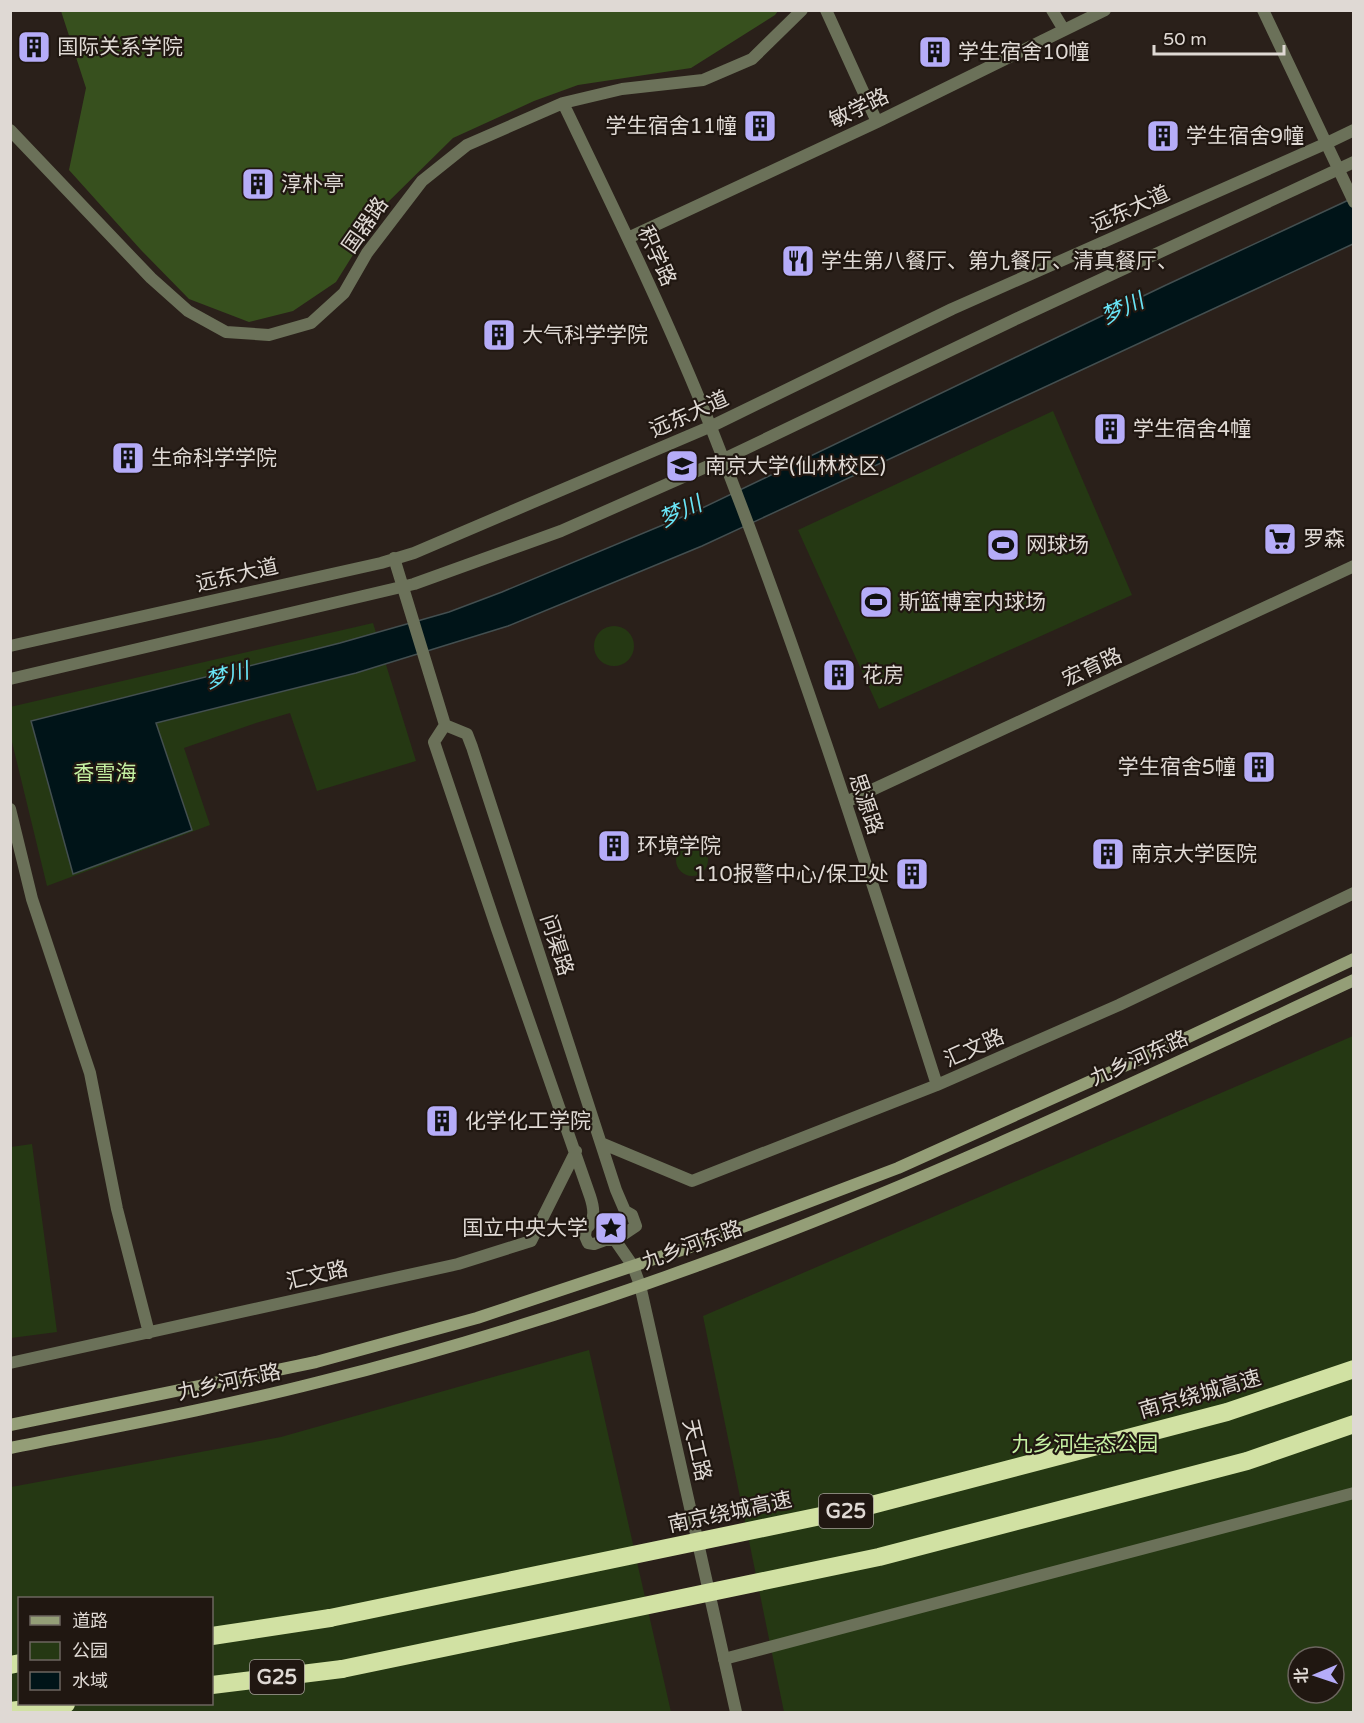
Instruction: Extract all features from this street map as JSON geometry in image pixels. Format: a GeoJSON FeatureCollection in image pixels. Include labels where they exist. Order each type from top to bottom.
{"type":"FeatureCollection","features":[{"type":"Feature","properties":{"kind":"highway","name":"南京绕城高速"},"geometry":{"type":"LineString","coordinates":[[213,1635],[330,1618],[864,1507],[1227,1412],[1353,1369]]}},
{"type":"Feature","properties":{"kind":"highway","name":"G25"},"geometry":{"type":"LineString","coordinates":[[213,1685],[342,1669],[879,1557],[1247,1461],[1353,1424]]}},
{"type":"Feature","properties":{"kind":"highway"},"geometry":{"type":"LineString","coordinates":[[10,1710],[57,1705]]}},
{"type":"Feature","properties":{"kind":"main road","name":"九乡河东路"},"geometry":{"type":"LineString","coordinates":[[10,1425],[316,1362],[477,1318],[690,1247],[898,1167],[1184,1039],[1353,959]]}},
{"type":"Feature","properties":{"kind":"main road","name":"九乡河东路"},"geometry":{"type":"LineString","coordinates":[[10,1448],[227,1404],[321,1382],[483,1336],[698,1266],[907,1184],[1353,980]]}},
{"type":"Feature","properties":{"kind":"street","name":"国器路"},"geometry":{"type":"LineString","coordinates":[[10,130],[151,278],[188,310],[226,332],[268,335],[310,323],[344,293],[367,253],[422,181],[467,145],[563,103],[622,89],[703,80],[752,59],[802,10]]}},
{"type":"Feature","properties":{"kind":"street"},"geometry":{"type":"LineString","coordinates":[[826,10],[877,122]]}},
{"type":"Feature","properties":{"kind":"street"},"geometry":{"type":"LineString","coordinates":[[1052,10],[1064,30]]}},
{"type":"Feature","properties":{"kind":"street","name":"敏学路"},"geometry":{"type":"LineString","coordinates":[[628,238],[877,122],[1105,10]]}},
{"type":"Feature","properties":{"kind":"street"},"geometry":{"type":"LineString","coordinates":[[1263,10],[1351,198]]}},
{"type":"Feature","properties":{"kind":"street","name":"积学路"},"geometry":{"type":"LineString","coordinates":[[563,103],[628,238],[731,477]]}},
{"type":"Feature","properties":{"kind":"street","name":"远东大道"},"geometry":{"type":"LineString","coordinates":[[10,646],[421,550],[711,427],[951,309],[1327,143],[1353,129]]}},
{"type":"Feature","properties":{"kind":"street"},"geometry":{"type":"LineString","coordinates":[[10,679],[403,586],[561,531],[723,459],[1353,162]]}},
{"type":"Feature","properties":{"kind":"street","name":"思源路"},"geometry":{"type":"LineString","coordinates":[[731,477],[846,802],[937,1085]]}},
{"type":"Feature","properties":{"kind":"street"},"geometry":{"type":"LineString","coordinates":[[394,558],[445,725],[434,742],[594,1209],[591,1224],[586,1229],[585,1236],[588,1243],[594,1244],[605,1240],[615,1240]]}},
{"type":"Feature","properties":{"kind":"street","name":"宏育路"},"geometry":{"type":"LineString","coordinates":[[846,802],[1353,566]]}},
{"type":"Feature","properties":{"kind":"street","name":"问渠路"},"geometry":{"type":"LineString","coordinates":[[445,725],[467,734],[472,747],[616,1190],[625,1211],[632,1215],[636,1226],[615,1240]]}},
{"type":"Feature","properties":{"kind":"street"},"geometry":{"type":"LineString","coordinates":[[10,809],[32,899],[90,1073],[117,1209],[149,1333]]}},
{"type":"Feature","properties":{"kind":"street","name":"汇文路"},"geometry":{"type":"LineString","coordinates":[[601,1143],[692,1181],[937,1085],[1119,1005],[1353,893]]}},
{"type":"Feature","properties":{"kind":"street","name":"汇文路"},"geometry":{"type":"LineString","coordinates":[[10,1363],[458,1264],[531,1241],[576,1151]]}},
{"type":"Feature","properties":{"kind":"street","name":"天工路"},"geometry":{"type":"LineString","coordinates":[[615,1240],[633,1266],[640,1286],[736,1713]]}},
{"type":"Feature","properties":{"kind":"street"},"geometry":{"type":"LineString","coordinates":[[724,1659],[1353,1493]]}},
{"type":"Feature","properties":{"kind":"green space"},"geometry":{"type":"Polygon","coordinates":[[[61,10],[778,11],[691,68],[578,85],[534,101],[453,138],[383,207],[336,282],[293,311],[249,322],[189,299],[69,170],[86,88],[61,10]]]}},
{"type":"Feature","properties":{"kind":"green space","name":"网球场"},"geometry":{"type":"Polygon","coordinates":[[[1053,411],[1132,595],[879,709],[798,530],[1053,411]]]}},
{"type":"Feature","properties":{"kind":"green space","name":"香雪海"},"geometry":{"type":"Polygon","coordinates":[[[373,623],[416,761],[317,791],[290,713],[256,723],[184,748],[210,825],[47,886],[11,738],[10,707],[373,623]]]}},
{"type":"Feature","properties":{"kind":"green space"},"geometry":{"type":"Polygon","coordinates":[[[614,626],[628,632],[634,646],[628,660],[614,666],[600,660],[594,646],[600,632],[614,626]]]}},
{"type":"Feature","properties":{"kind":"green space"},"geometry":{"type":"Polygon","coordinates":[[[692,844],[703,849],[708,860],[703,871],[692,876],[681,871],[676,860],[681,849],[692,844]]]}},
{"type":"Feature","properties":{"kind":"green space","name":"九乡河生态公园"},"geometry":{"type":"Polygon","coordinates":[[[1353,1036],[1353,1712],[784,1712],[703,1316],[1353,1036]]]}},
{"type":"Feature","properties":{"kind":"green space"},"geometry":{"type":"Polygon","coordinates":[[[32,1144],[57,1332],[11,1338],[11,1147],[32,1144]]]}},
{"type":"Feature","properties":{"kind":"green space"},"geometry":{"type":"Polygon","coordinates":[[[589,1350],[671,1712],[11,1712],[11,1487],[281,1437],[589,1350]]]}},
{"type":"Feature","properties":{"kind":"water","name":"梦川"},"geometry":{"type":"Polygon","coordinates":[[[1353,198],[1353,244],[702,546],[508,626],[356,673],[156,723],[192,830],[73,874],[31,721],[340,643],[449,612],[502,592],[694,512],[1164,286],[1353,198]]]}},
{"type":"Feature","properties":{"kind":"place","name":"国际关系学院"},"geometry":{"type":"Point","coordinates":[34,47]}},
{"type":"Feature","properties":{"kind":"place","name":"学生宿舍10幢"},"geometry":{"type":"Point","coordinates":[935,52]}},
{"type":"Feature","properties":{"kind":"place","name":"学生宿舍11幢"},"geometry":{"type":"Point","coordinates":[760,126]}},
{"type":"Feature","properties":{"kind":"place","name":"学生宿舍9幢"},"geometry":{"type":"Point","coordinates":[1163,136]}},
{"type":"Feature","properties":{"kind":"place","name":"淳朴亭"},"geometry":{"type":"Point","coordinates":[258,184]}},
{"type":"Feature","properties":{"kind":"place","name":"学生第八餐厅、第九餐厅、清真餐厅、"},"geometry":{"type":"Point","coordinates":[798,261]}},
{"type":"Feature","properties":{"kind":"place","name":"大气科学学院"},"geometry":{"type":"Point","coordinates":[499,335]}},
{"type":"Feature","properties":{"kind":"place","name":"学生宿舍4幢"},"geometry":{"type":"Point","coordinates":[1110,429]}},
{"type":"Feature","properties":{"kind":"place","name":"生命科学学院"},"geometry":{"type":"Point","coordinates":[128,458]}},
{"type":"Feature","properties":{"kind":"place","name":"南京大学(仙林校区)"},"geometry":{"type":"Point","coordinates":[682,466]}},
{"type":"Feature","properties":{"kind":"place","name":"罗森"},"geometry":{"type":"Point","coordinates":[1280,539]}},
{"type":"Feature","properties":{"kind":"place","name":"网球场"},"geometry":{"type":"Point","coordinates":[1003,545]}},
{"type":"Feature","properties":{"kind":"place","name":"斯篮博室内球场"},"geometry":{"type":"Point","coordinates":[876,602]}},
{"type":"Feature","properties":{"kind":"place","name":"花房"},"geometry":{"type":"Point","coordinates":[839,675]}},
{"type":"Feature","properties":{"kind":"place","name":"学生宿舍5幢"},"geometry":{"type":"Point","coordinates":[1259,767]}},
{"type":"Feature","properties":{"kind":"place","name":"环境学院"},"geometry":{"type":"Point","coordinates":[614,846]}},
{"type":"Feature","properties":{"kind":"place","name":"南京大学医院"},"geometry":{"type":"Point","coordinates":[1108,854]}},
{"type":"Feature","properties":{"kind":"place","name":"110报警中心/保卫处"},"geometry":{"type":"Point","coordinates":[912,874]}},
{"type":"Feature","properties":{"kind":"place","name":"化学化工学院"},"geometry":{"type":"Point","coordinates":[442,1121]}},
{"type":"Feature","properties":{"kind":"place","name":"国立中央大学"},"geometry":{"type":"Point","coordinates":[611,1228]}}]}
